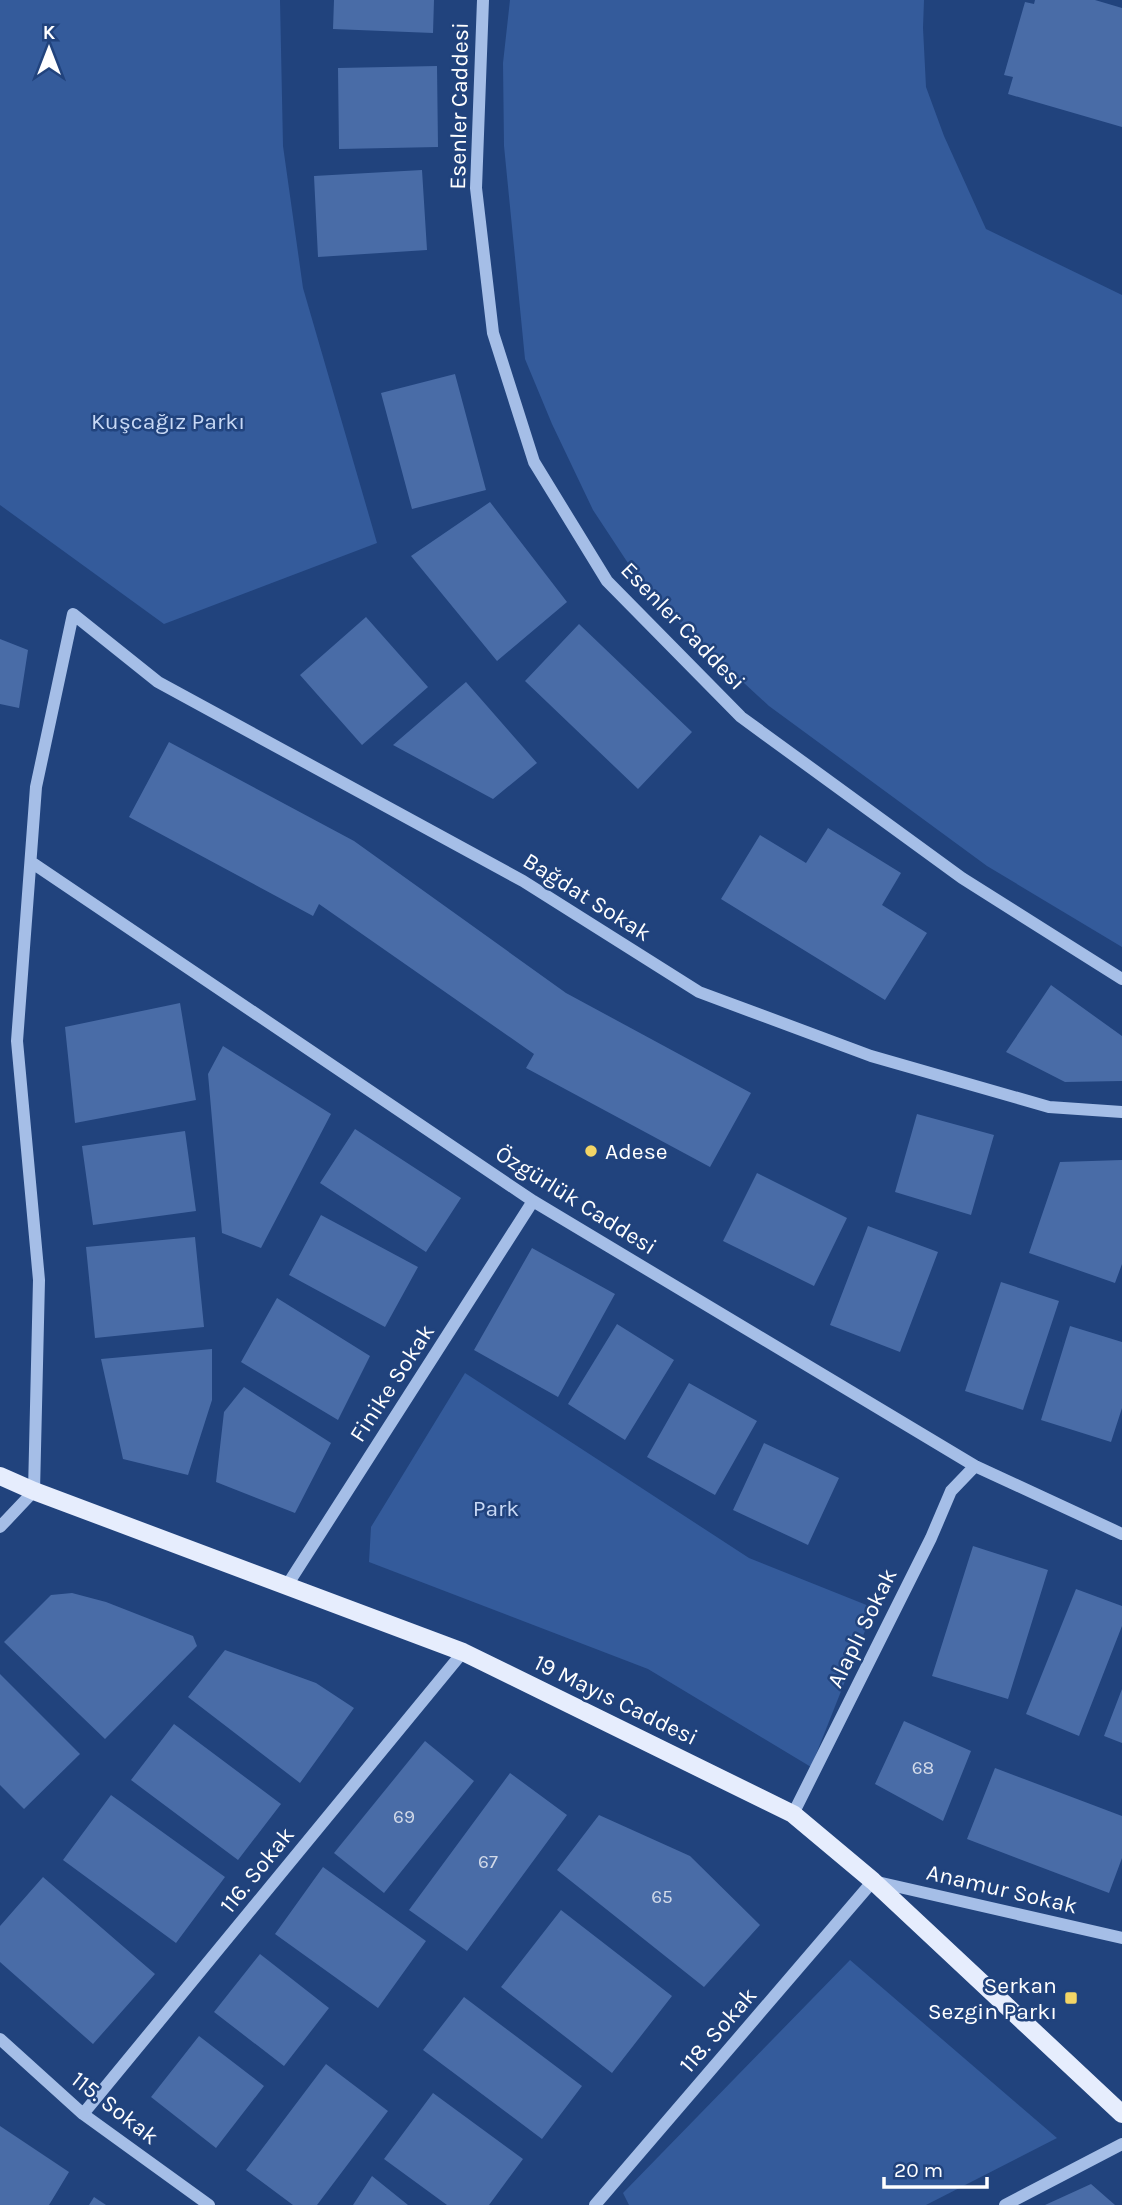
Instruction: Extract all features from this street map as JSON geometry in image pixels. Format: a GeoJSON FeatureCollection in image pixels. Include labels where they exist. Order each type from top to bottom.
{"type":"FeatureCollection","features":[{"type":"Feature","properties":{"kind":"main road","name":"19 Mayıs Caddesi"},"geometry":{"type":"LineString","coordinates":[[0,1476],[286,1587],[463,1652],[793,1814],[873,1881],[1122,2114]]}},
{"type":"Feature","properties":{"kind":"street","name":"Esenler Caddesi"},"geometry":{"type":"LineString","coordinates":[[483,0],[476,188],[493,333],[534,463],[607,581],[741,717],[962,878],[1122,979]]}},
{"type":"Feature","properties":{"kind":"street","name":"Bağdat Sokak"},"geometry":{"type":"LineString","coordinates":[[31,862],[36,788],[73,614],[158,682],[523,881],[699,992],[871,1056],[1049,1107],[1122,1112]]}},
{"type":"Feature","properties":{"kind":"street","name":"Özgürlük Caddesi"},"geometry":{"type":"LineString","coordinates":[[31,862],[533,1201],[975,1466],[1122,1534]]}},
{"type":"Feature","properties":{"kind":"street"},"geometry":{"type":"LineString","coordinates":[[0,1527],[34,1491],[39,1280],[17,1041],[31,862]]}},
{"type":"Feature","properties":{"kind":"street","name":"Finike Sokak"},"geometry":{"type":"LineString","coordinates":[[286,1587],[533,1201]]}},
{"type":"Feature","properties":{"kind":"street","name":"Alaplı Sokak"},"geometry":{"type":"LineString","coordinates":[[793,1814],[931,1538],[951,1491],[975,1466]]}},
{"type":"Feature","properties":{"kind":"street","name":"116. Sokak"},"geometry":{"type":"LineString","coordinates":[[83,2114],[463,1652]]}},
{"type":"Feature","properties":{"kind":"street","name":"Anamur Sokak"},"geometry":{"type":"LineString","coordinates":[[873,1881],[1122,1938]]}},
{"type":"Feature","properties":{"kind":"street","name":"118. Sokak"},"geometry":{"type":"LineString","coordinates":[[595,2205],[873,1881]]}},
{"type":"Feature","properties":{"kind":"street","name":"115. Sokak"},"geometry":{"type":"LineString","coordinates":[[0,2039],[83,2114],[209,2205]]}},
{"type":"Feature","properties":{"kind":"street"},"geometry":{"type":"LineString","coordinates":[[1005,2205],[1122,2144]]}},
{"type":"Feature","properties":{"kind":"green space","name":"Kuşcağız Parkı"},"geometry":{"type":"Polygon","coordinates":[[[0,0],[280,0],[283,146],[303,288],[377,543],[164,624],[0,505],[0,0]]]}},
{"type":"Feature","properties":{"kind":"green space"},"geometry":{"type":"Polygon","coordinates":[[[510,0],[924,0],[926,87],[944,136],[986,229],[1122,295],[1122,947],[987,866],[769,706],[649,595],[593,510],[525,359],[504,146],[503,63],[510,0]]]}},
{"type":"Feature","properties":{"kind":"green space","name":"Park"},"geometry":{"type":"Polygon","coordinates":[[[465,1373],[749,1558],[874,1608],[811,1767],[648,1669],[369,1562],[371,1527],[465,1373]]]}},
{"type":"Feature","properties":{"kind":"green space"},"geometry":{"type":"Polygon","coordinates":[[[850,1960],[1057,2138],[926,2205],[629,2205],[623,2193],[850,1960]]]}},
{"type":"Feature","properties":{"kind":"building"},"geometry":{"type":"Polygon","coordinates":[[[334,0],[434,0],[433,33],[333,29],[334,0]]]}},
{"type":"Feature","properties":{"kind":"building"},"geometry":{"type":"Polygon","coordinates":[[[1035,0],[1095,0],[1122,8],[1122,127],[1008,94],[1013,77],[1004,75],[1025,2],[1034,4],[1035,0]]]}},
{"type":"Feature","properties":{"kind":"building"},"geometry":{"type":"Polygon","coordinates":[[[437,66],[438,147],[339,149],[338,68],[437,66]]]}},
{"type":"Feature","properties":{"kind":"building"},"geometry":{"type":"Polygon","coordinates":[[[422,170],[427,250],[318,257],[314,176],[422,170]]]}},
{"type":"Feature","properties":{"kind":"building"},"geometry":{"type":"Polygon","coordinates":[[[455,374],[486,490],[412,509],[381,393],[455,374]]]}},
{"type":"Feature","properties":{"kind":"building"},"geometry":{"type":"Polygon","coordinates":[[[490,502],[567,602],[497,661],[411,556],[490,502]]]}},
{"type":"Feature","properties":{"kind":"building"},"geometry":{"type":"Polygon","coordinates":[[[366,617],[428,687],[362,745],[300,675],[366,617]]]}},
{"type":"Feature","properties":{"kind":"building"},"geometry":{"type":"Polygon","coordinates":[[[579,624],[692,732],[638,789],[525,681],[579,624]]]}},
{"type":"Feature","properties":{"kind":"building"},"geometry":{"type":"Polygon","coordinates":[[[0,639],[28,650],[19,708],[0,704],[0,639]]]}},
{"type":"Feature","properties":{"kind":"building"},"geometry":{"type":"Polygon","coordinates":[[[466,682],[537,763],[493,799],[393,745],[466,682]]]}},
{"type":"Feature","properties":{"kind":"building"},"geometry":{"type":"Polygon","coordinates":[[[169,742],[354,841],[566,993],[751,1093],[710,1167],[526,1068],[534,1054],[319,904],[313,916],[129,817],[169,742]]]}},
{"type":"Feature","properties":{"kind":"building"},"geometry":{"type":"Polygon","coordinates":[[[828,828],[901,873],[882,905],[927,933],[885,1000],[721,899],[760,835],[806,863],[828,828]]]}},
{"type":"Feature","properties":{"kind":"building"},"geometry":{"type":"Polygon","coordinates":[[[1051,985],[1122,1036],[1122,1081],[1065,1082],[1006,1052],[1051,985]]]}},
{"type":"Feature","properties":{"kind":"building"},"geometry":{"type":"Polygon","coordinates":[[[180,1003],[196,1100],[75,1123],[65,1027],[180,1003]]]}},
{"type":"Feature","properties":{"kind":"building"},"geometry":{"type":"Polygon","coordinates":[[[223,1046],[331,1114],[261,1248],[222,1233],[208,1074],[223,1046]]]}},
{"type":"Feature","properties":{"kind":"building"},"geometry":{"type":"Polygon","coordinates":[[[917,1114],[994,1135],[971,1215],[895,1192],[917,1114]]]}},
{"type":"Feature","properties":{"kind":"building"},"geometry":{"type":"Polygon","coordinates":[[[355,1129],[461,1198],[426,1252],[320,1183],[355,1129]]]}},
{"type":"Feature","properties":{"kind":"building"},"geometry":{"type":"Polygon","coordinates":[[[185,1131],[196,1211],[93,1225],[82,1146],[185,1131]]]}},
{"type":"Feature","properties":{"kind":"building"},"geometry":{"type":"Polygon","coordinates":[[[1122,1160],[1122,1264],[1115,1283],[1029,1253],[1060,1162],[1122,1160]]]}},
{"type":"Feature","properties":{"kind":"building"},"geometry":{"type":"Polygon","coordinates":[[[757,1173],[847,1218],[814,1286],[723,1241],[757,1173]]]}},
{"type":"Feature","properties":{"kind":"building"},"geometry":{"type":"Polygon","coordinates":[[[321,1215],[418,1267],[385,1327],[289,1275],[321,1215]]]}},
{"type":"Feature","properties":{"kind":"building"},"geometry":{"type":"Polygon","coordinates":[[[868,1226],[938,1252],[900,1352],[830,1325],[868,1226]]]}},
{"type":"Feature","properties":{"kind":"building"},"geometry":{"type":"Polygon","coordinates":[[[195,1237],[204,1327],[95,1338],[86,1247],[195,1237]]]}},
{"type":"Feature","properties":{"kind":"building"},"geometry":{"type":"Polygon","coordinates":[[[532,1248],[615,1294],[558,1397],[474,1350],[532,1248]]]}},
{"type":"Feature","properties":{"kind":"building"},"geometry":{"type":"Polygon","coordinates":[[[1001,1282],[1059,1301],[1023,1410],[965,1391],[1001,1282]]]}},
{"type":"Feature","properties":{"kind":"building"},"geometry":{"type":"Polygon","coordinates":[[[277,1298],[370,1356],[338,1420],[241,1362],[277,1298]]]}},
{"type":"Feature","properties":{"kind":"building"},"geometry":{"type":"Polygon","coordinates":[[[617,1324],[674,1360],[625,1440],[568,1404],[617,1324]]]}},
{"type":"Feature","properties":{"kind":"building"},"geometry":{"type":"Polygon","coordinates":[[[1070,1326],[1122,1342],[1122,1408],[1111,1442],[1041,1420],[1070,1326]]]}},
{"type":"Feature","properties":{"kind":"building"},"geometry":{"type":"Polygon","coordinates":[[[212,1349],[212,1400],[188,1475],[123,1459],[101,1359],[212,1349]]]}},
{"type":"Feature","properties":{"kind":"building"},"geometry":{"type":"Polygon","coordinates":[[[689,1383],[757,1421],[715,1495],[647,1457],[689,1383]]]}},
{"type":"Feature","properties":{"kind":"building"},"geometry":{"type":"Polygon","coordinates":[[[244,1387],[331,1443],[295,1513],[216,1482],[224,1412],[244,1387]]]}},
{"type":"Feature","properties":{"kind":"building"},"geometry":{"type":"Polygon","coordinates":[[[764,1443],[839,1478],[808,1545],[733,1510],[764,1443]]]}},
{"type":"Feature","properties":{"kind":"building"},"geometry":{"type":"Polygon","coordinates":[[[973,1546],[1048,1570],[1008,1699],[932,1676],[973,1546]]]}},
{"type":"Feature","properties":{"kind":"building"},"geometry":{"type":"Polygon","coordinates":[[[1076,1589],[1122,1606],[1122,1626],[1079,1736],[1026,1714],[1076,1589]]]}},
{"type":"Feature","properties":{"kind":"building"},"geometry":{"type":"Polygon","coordinates":[[[72,1593],[106,1602],[193,1636],[197,1646],[105,1739],[4,1642],[51,1595],[72,1593]]]}},
{"type":"Feature","properties":{"kind":"building"},"geometry":{"type":"Polygon","coordinates":[[[225,1650],[316,1683],[354,1708],[300,1783],[188,1697],[225,1650]]]}},
{"type":"Feature","properties":{"kind":"building"},"geometry":{"type":"Polygon","coordinates":[[[0,1674],[80,1754],[24,1809],[0,1785],[0,1674]]]}},
{"type":"Feature","properties":{"kind":"building"},"geometry":{"type":"Polygon","coordinates":[[[1122,1689],[1122,1743],[1104,1736],[1122,1689]]]}},
{"type":"Feature","properties":{"kind":"building"},"geometry":{"type":"Polygon","coordinates":[[[904,1721],[971,1751],[943,1821],[875,1784],[904,1721]]]}},
{"type":"Feature","properties":{"kind":"building"},"geometry":{"type":"Polygon","coordinates":[[[174,1724],[281,1804],[238,1860],[131,1780],[174,1724]]]}},
{"type":"Feature","properties":{"kind":"building"},"geometry":{"type":"Polygon","coordinates":[[[425,1741],[474,1781],[384,1893],[334,1853],[425,1741]]]}},
{"type":"Feature","properties":{"kind":"building"},"geometry":{"type":"Polygon","coordinates":[[[995,1768],[1122,1816],[1122,1858],[1109,1893],[967,1839],[995,1768]]]}},
{"type":"Feature","properties":{"kind":"building"},"geometry":{"type":"Polygon","coordinates":[[[510,1773],[567,1815],[467,1951],[409,1910],[510,1773]]]}},
{"type":"Feature","properties":{"kind":"building"},"geometry":{"type":"Polygon","coordinates":[[[111,1795],[225,1877],[176,1943],[63,1860],[111,1795]]]}},
{"type":"Feature","properties":{"kind":"building"},"geometry":{"type":"Polygon","coordinates":[[[599,1815],[690,1856],[760,1925],[704,1987],[557,1870],[599,1815]]]}},
{"type":"Feature","properties":{"kind":"building"},"geometry":{"type":"Polygon","coordinates":[[[323,1867],[426,1941],[378,2008],[275,1934],[323,1867]]]}},
{"type":"Feature","properties":{"kind":"building"},"geometry":{"type":"Polygon","coordinates":[[[43,1877],[155,1974],[93,2044],[0,1962],[0,1926],[43,1877]]]}},
{"type":"Feature","properties":{"kind":"building"},"geometry":{"type":"Polygon","coordinates":[[[561,1910],[672,1996],[612,2073],[501,1987],[561,1910]]]}},
{"type":"Feature","properties":{"kind":"building"},"geometry":{"type":"Polygon","coordinates":[[[260,1954],[329,2008],[284,2066],[214,2012],[260,1954]]]}},
{"type":"Feature","properties":{"kind":"building"},"geometry":{"type":"Polygon","coordinates":[[[464,1997],[582,2086],[542,2139],[423,2050],[464,1997]]]}},
{"type":"Feature","properties":{"kind":"building"},"geometry":{"type":"Polygon","coordinates":[[[199,2036],[264,2086],[216,2148],[151,2097],[199,2036]]]}},
{"type":"Feature","properties":{"kind":"building"},"geometry":{"type":"Polygon","coordinates":[[[326,2064],[388,2111],[317,2205],[293,2205],[246,2170],[326,2064]]]}},
{"type":"Feature","properties":{"kind":"building"},"geometry":{"type":"Polygon","coordinates":[[[433,2093],[523,2159],[489,2205],[447,2205],[384,2159],[433,2093]]]}},
{"type":"Feature","properties":{"kind":"building"},"geometry":{"type":"Polygon","coordinates":[[[0,2126],[69,2172],[49,2205],[0,2205],[0,2126]]]}},
{"type":"Feature","properties":{"kind":"building"},"geometry":{"type":"Polygon","coordinates":[[[372,2176],[408,2205],[353,2205],[372,2176]]]}},
{"type":"Feature","properties":{"kind":"building"},"geometry":{"type":"Polygon","coordinates":[[[1091,2184],[1115,2205],[1045,2205],[1091,2184]]]}},
{"type":"Feature","properties":{"kind":"building"},"geometry":{"type":"Polygon","coordinates":[[[94,2197],[106,2205],[89,2205],[94,2197]]]}},
{"type":"Feature","properties":{"kind":"place","name":"Adese"},"geometry":{"type":"Point","coordinates":[591,1151]}},
{"type":"Feature","properties":{"kind":"place","name":"Serkan Sezgin Parkı"},"geometry":{"type":"Point","coordinates":[1071,1998]}}]}
